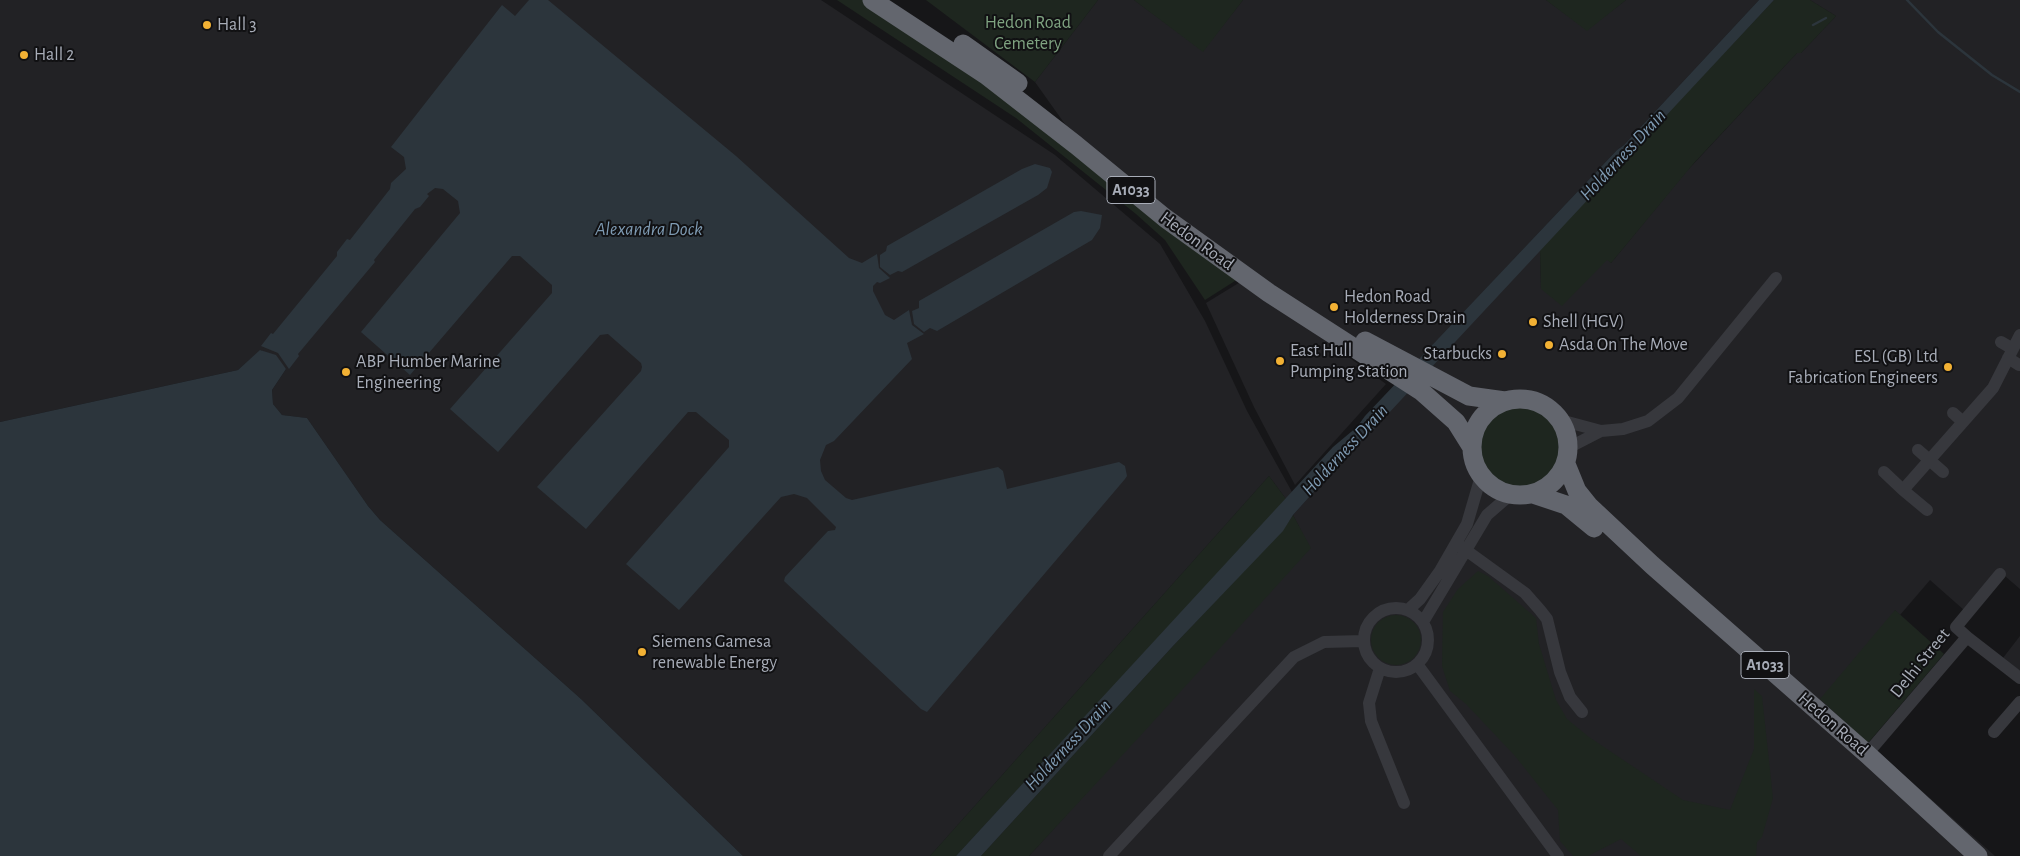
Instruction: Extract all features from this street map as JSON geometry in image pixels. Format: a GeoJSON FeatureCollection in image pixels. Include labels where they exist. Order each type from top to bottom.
{"type":"FeatureCollection","features":[{"type":"Feature","properties":{"kind":"highway","name":"Hedon Road"},"geometry":{"type":"LineString","coordinates":[[872,0],[986,76],[1076,145],[1165,218],[1269,293],[1398,367],[1436,378],[1469,396],[1505,401]]}},
{"type":"Feature","properties":{"kind":"highway","name":"Hedon Road"},"geometry":{"type":"LineString","coordinates":[[894,0],[993,64],[1085,136],[1172,209],[1269,282],[1368,342],[1398,367],[1421,391],[1456,422],[1471,446]]}},
{"type":"Feature","properties":{"kind":"highway","name":"A1033"},"geometry":{"type":"LineString","coordinates":[[1505,401],[1519,398],[1536,401],[1552,411],[1560,420],[1564,429],[1567,456]]}},
{"type":"Feature","properties":{"kind":"highway"},"geometry":{"type":"LineString","coordinates":[[1471,446],[1474,431],[1481,418],[1491,407],[1505,401]]}},
{"type":"Feature","properties":{"kind":"highway","name":"A1033"},"geometry":{"type":"LineString","coordinates":[[1471,446],[1473,462],[1481,476],[1499,491],[1510,494],[1533,494]]}},
{"type":"Feature","properties":{"kind":"highway","name":"Hedon Road"},"geometry":{"type":"LineString","coordinates":[[1567,456],[1577,491],[1589,506],[1658,571],[1867,754],[1978,856]]}},
{"type":"Feature","properties":{"kind":"highway"},"geometry":{"type":"LineString","coordinates":[[1533,494],[1546,488],[1557,478],[1567,456]]}},
{"type":"Feature","properties":{"kind":"highway","name":"Hedon Road"},"geometry":{"type":"LineString","coordinates":[[1533,494],[1555,500],[1575,511],[1692,616],[1834,739],[1963,856]]}},
{"type":"Feature","properties":{"kind":"street"},"geometry":{"type":"LineString","coordinates":[[1560,420],[1601,431],[1623,429],[1648,421],[1666,409],[1776,278]]}},
{"type":"Feature","properties":{"kind":"street"},"geometry":{"type":"LineString","coordinates":[[1903,490],[1963,422],[1997,392],[2013,357],[2020,335]]}},
{"type":"Feature","properties":{"kind":"street"},"geometry":{"type":"LineString","coordinates":[[2001,342],[2013,357]]}},
{"type":"Feature","properties":{"kind":"street"},"geometry":{"type":"LineString","coordinates":[[1953,412],[1963,422]]}},
{"type":"Feature","properties":{"kind":"street"},"geometry":{"type":"LineString","coordinates":[[1567,456],[1601,431]]}},
{"type":"Feature","properties":{"kind":"street"},"geometry":{"type":"LineString","coordinates":[[1918,450],[1943,472]]}},
{"type":"Feature","properties":{"kind":"street"},"geometry":{"type":"LineString","coordinates":[[1884,472],[1927,510]]}},
{"type":"Feature","properties":{"kind":"street"},"geometry":{"type":"LineString","coordinates":[[1423,622],[1461,546],[1481,476]]}},
{"type":"Feature","properties":{"kind":"street"},"geometry":{"type":"LineString","coordinates":[[1408,610],[1420,598],[1487,515],[1510,494]]}},
{"type":"Feature","properties":{"kind":"street"},"geometry":{"type":"LineString","coordinates":[[1461,546],[1525,593],[1547,619],[1560,672],[1570,697],[1582,712]]}},
{"type":"Feature","properties":{"kind":"street","name":"Delhi Street"},"geometry":{"type":"LineString","coordinates":[[1867,754],[1967,637],[1956,627],[2000,574]]}},
{"type":"Feature","properties":{"kind":"street"},"geometry":{"type":"LineString","coordinates":[[1387,608],[1408,610],[1423,622],[1428,636],[1428,644],[1423,658],[1418,664],[1399,672],[1380,668],[1368,656],[1363,641],[1367,625],[1378,613],[1387,608]]}},
{"type":"Feature","properties":{"kind":"street"},"geometry":{"type":"LineString","coordinates":[[1967,637],[2020,678]]}},
{"type":"Feature","properties":{"kind":"street"},"geometry":{"type":"LineString","coordinates":[[1109,856],[1294,657],[1324,642],[1363,641]]}},
{"type":"Feature","properties":{"kind":"street"},"geometry":{"type":"LineString","coordinates":[[1418,664],[1558,856]]}},
{"type":"Feature","properties":{"kind":"street"},"geometry":{"type":"LineString","coordinates":[[1380,668],[1369,703],[1371,721],[1404,803]]}},
{"type":"Feature","properties":{"kind":"street"},"geometry":{"type":"LineString","coordinates":[[1994,732],[2020,702]]}},
{"type":"Feature","properties":{"kind":"street","name":"Delhi Street"},"geometry":{"type":"LineString","coordinates":[[1884,770],[1883,745],[1889,729]]}},
{"type":"Feature","properties":{"kind":"shaded area"},"geometry":{"type":"Polygon","coordinates":[[[0,0],[821,0],[1055,155],[1160,244],[1205,321],[1247,411],[1292,492],[1286,499],[1269,476],[930,856],[743,856],[581,699],[380,520],[368,506],[307,418],[282,415],[273,404],[272,390],[286,369],[261,350],[238,370],[0,422],[0,0]]]}},
{"type":"Feature","properties":{"kind":"shaded area"},"geometry":{"type":"Polygon","coordinates":[[[1098,0],[1134,0],[1203,51],[1243,0],[1546,0],[1587,30],[1626,0],[1759,0],[1624,145],[1617,150],[1407,372],[1345,337],[1168,215],[1072,134],[1035,82],[1098,0]]]}},
{"type":"Feature","properties":{"kind":"shaded area"},"geometry":{"type":"Polygon","coordinates":[[[1810,0],[2020,0],[2020,589],[1998,570],[1964,610],[1930,580],[1900,615],[1895,610],[1868,743],[1995,856],[1029,856],[1310,548],[1293,515],[1540,249],[1541,289],[1607,259],[1611,263],[1686,172],[1797,53],[1801,53],[1836,16],[1810,0]],[[1524,407],[1558,458],[1560,446],[1558,435],[1537,411],[1524,407]]]}},
{"type":"Feature","properties":{"kind":"shaded area"},"geometry":{"type":"Polygon","coordinates":[[[1242,281],[1386,384],[1295,485],[1254,407],[1206,303],[1242,281]]]}},
{"type":"Feature","properties":{"kind":"shaded area"},"geometry":{"type":"Polygon","coordinates":[[[2020,636],[2020,671],[2003,658],[2020,636]]]}},
{"type":"Feature","properties":{"kind":"green space"},"geometry":{"type":"Polygon","coordinates":[[[837,0],[866,0],[984,77],[1238,279],[1205,300],[1165,240],[1136,214],[1016,118],[837,0]]]}},
{"type":"Feature","properties":{"kind":"green space","name":"Hedon Road Cemetery"},"geometry":{"type":"Polygon","coordinates":[[[926,0],[1098,0],[1035,82],[926,0]]]}},
{"type":"Feature","properties":{"kind":"green space"},"geometry":{"type":"Polygon","coordinates":[[[1134,0],[1243,0],[1203,52],[1134,0]]]}},
{"type":"Feature","properties":{"kind":"green space"},"geometry":{"type":"Polygon","coordinates":[[[1546,0],[1626,0],[1587,31],[1546,0]]]}},
{"type":"Feature","properties":{"kind":"green space"},"geometry":{"type":"Polygon","coordinates":[[[1774,0],[1810,0],[1836,16],[1801,53],[1797,53],[1694,163],[1611,263],[1607,260],[1562,306],[1541,289],[1540,249],[1774,0]]]}},
{"type":"Feature","properties":{"kind":"green space"},"geometry":{"type":"Polygon","coordinates":[[[1512,408],[1528,408],[1542,414],[1553,425],[1559,439],[1559,455],[1553,469],[1542,480],[1528,486],[1512,486],[1498,480],[1487,469],[1481,455],[1481,439],[1487,425],[1498,414],[1512,408]]]}},
{"type":"Feature","properties":{"kind":"green space"},"geometry":{"type":"Polygon","coordinates":[[[1269,476],[1286,499],[956,856],[930,856],[1269,476]]]}},
{"type":"Feature","properties":{"kind":"green space"},"geometry":{"type":"Polygon","coordinates":[[[1293,515],[1311,548],[1142,734],[1029,856],[981,856],[1173,646],[1283,530],[1293,515]]]}},
{"type":"Feature","properties":{"kind":"green space"},"geometry":{"type":"Polygon","coordinates":[[[1478,571],[1488,576],[1536,618],[1539,644],[1556,700],[1567,719],[1589,737],[1683,800],[1730,810],[1754,749],[1754,689],[1762,696],[1773,798],[1762,837],[1757,842],[1756,856],[1641,856],[1621,839],[1588,856],[1573,856],[1560,841],[1558,810],[1515,756],[1466,704],[1450,691],[1442,666],[1443,612],[1458,589],[1478,571]]]}},
{"type":"Feature","properties":{"kind":"green space"},"geometry":{"type":"Polygon","coordinates":[[[1895,610],[1944,654],[1868,743],[1820,699],[1895,610]]]}},
{"type":"Feature","properties":{"kind":"green space"},"geometry":{"type":"Polygon","coordinates":[[[1391,615],[1401,615],[1414,622],[1421,635],[1421,645],[1414,658],[1401,665],[1391,665],[1382,661],[1375,654],[1371,645],[1371,635],[1375,626],[1382,619],[1391,615]]]}},
{"type":"Feature","properties":{"kind":"water","name":"Alexandra Dock"},"geometry":{"type":"Polygon","coordinates":[[[529,0],[548,0],[736,156],[849,258],[862,263],[877,254],[879,268],[890,278],[880,283],[877,282],[873,286],[873,291],[885,315],[894,320],[909,310],[912,325],[924,334],[907,343],[912,359],[834,441],[826,445],[820,460],[821,471],[825,480],[846,498],[852,500],[998,467],[1003,471],[1007,489],[1119,462],[1125,466],[1127,476],[1125,479],[927,712],[921,709],[784,581],[785,577],[828,531],[835,530],[836,527],[807,498],[794,494],[781,497],[679,610],[626,564],[729,447],[729,440],[696,412],[688,412],[586,529],[537,487],[641,371],[641,363],[608,334],[600,335],[498,452],[450,409],[552,293],[552,285],[520,256],[512,256],[410,375],[361,332],[460,213],[458,201],[443,189],[435,188],[427,194],[429,196],[420,207],[415,209],[374,260],[375,262],[298,354],[299,356],[289,369],[278,353],[261,346],[337,256],[337,252],[347,239],[350,240],[390,189],[391,183],[406,169],[404,157],[391,147],[502,5],[515,16],[529,0]]]}},
{"type":"Feature","properties":{"kind":"water","name":"Holderness Drain"},"geometry":{"type":"Polygon","coordinates":[[[1759,0],[1774,0],[1373,430],[1355,446],[1293,515],[1283,531],[1173,646],[981,856],[956,856],[1333,447],[1357,427],[1365,416],[1617,150],[1624,145],[1759,0]]]}},
{"type":"Feature","properties":{"kind":"water"},"geometry":{"type":"Polygon","coordinates":[[[1035,164],[1050,168],[1052,172],[1047,188],[1038,195],[902,272],[898,271],[890,275],[880,267],[880,255],[886,251],[887,246],[1022,169],[1035,164]]]}},
{"type":"Feature","properties":{"kind":"water"},"geometry":{"type":"Polygon","coordinates":[[[1081,211],[1102,215],[1100,228],[1092,240],[937,331],[930,328],[924,332],[914,324],[912,311],[919,308],[919,301],[1074,212],[1081,211]]]}},
{"type":"Feature","properties":{"kind":"water"},"geometry":{"type":"Polygon","coordinates":[[[260,350],[276,355],[286,369],[272,390],[273,404],[282,415],[307,418],[368,506],[380,520],[581,699],[743,856],[0,856],[0,422],[238,370],[260,350]]]}},
{"type":"Feature","properties":{"kind":"waterway"},"geometry":{"type":"LineString","coordinates":[[1907,0],[1938,32],[1992,75],[2020,92]]}},
{"type":"Feature","properties":{"kind":"waterway"},"geometry":{"type":"LineString","coordinates":[[1813,25],[1826,18]]}},
{"type":"Feature","properties":{"kind":"place","name":"Hall 3"},"geometry":{"type":"Point","coordinates":[207,25]}},
{"type":"Feature","properties":{"kind":"place","name":"Hall 2"},"geometry":{"type":"Point","coordinates":[24,55]}},
{"type":"Feature","properties":{"kind":"place","name":"Hedon Road Holderness Drain"},"geometry":{"type":"Point","coordinates":[1334,307]}},
{"type":"Feature","properties":{"kind":"place","name":"Shell (HGV)"},"geometry":{"type":"Point","coordinates":[1533,322]}},
{"type":"Feature","properties":{"kind":"place","name":"Asda On The Move"},"geometry":{"type":"Point","coordinates":[1549,345]}},
{"type":"Feature","properties":{"kind":"place","name":"Starbucks"},"geometry":{"type":"Point","coordinates":[1502,354]}},
{"type":"Feature","properties":{"kind":"place","name":"East Hull Pumping Station"},"geometry":{"type":"Point","coordinates":[1280,361]}},
{"type":"Feature","properties":{"kind":"place","name":"ESL (GB) Ltd Fabrication Engineers"},"geometry":{"type":"Point","coordinates":[1948,367]}},
{"type":"Feature","properties":{"kind":"place","name":"ABP Humber Marine Engineering"},"geometry":{"type":"Point","coordinates":[346,372]}},
{"type":"Feature","properties":{"kind":"place","name":"Siemens Gamesa renewable Energy"},"geometry":{"type":"Point","coordinates":[642,652]}}]}
